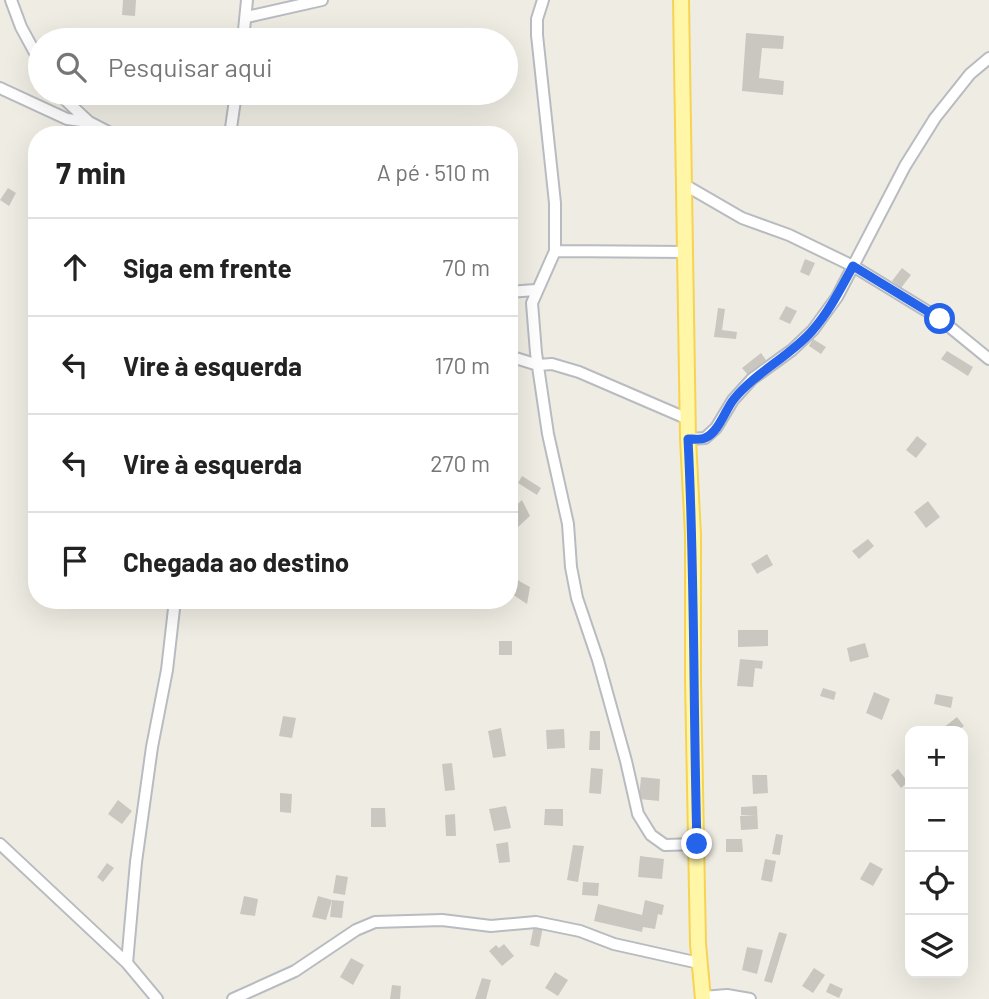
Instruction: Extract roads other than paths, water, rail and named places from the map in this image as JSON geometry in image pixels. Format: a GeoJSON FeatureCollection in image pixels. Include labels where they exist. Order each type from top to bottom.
{"type":"FeatureCollection","features":[{"type":"Feature","properties":{"kind":"main road"},"geometry":{"type":"LineString","coordinates":[[681,0],[699,963],[703,998]]}},
{"type":"Feature","properties":{"kind":"street"},"geometry":{"type":"LineString","coordinates":[[11,0],[28,40]]}},
{"type":"Feature","properties":{"kind":"street"},"geometry":{"type":"LineString","coordinates":[[245,28],[247,0]]}},
{"type":"Feature","properties":{"kind":"street"},"geometry":{"type":"LineString","coordinates":[[247,17],[322,0]]}},
{"type":"Feature","properties":{"kind":"street"},"geometry":{"type":"LineString","coordinates":[[543,0],[537,19],[537,35],[555,203],[555,251],[531,303],[548,434],[568,524],[577,598],[598,660],[638,814],[651,835],[665,845],[697,844]]}},
{"type":"Feature","properties":{"kind":"street"},"geometry":{"type":"LineString","coordinates":[[688,439],[705,438],[716,428],[733,400],[752,379],[792,350],[813,330],[837,297],[905,166],[934,118],[970,74],[989,58]]}},
{"type":"Feature","properties":{"kind":"street"},"geometry":{"type":"LineString","coordinates":[[0,88],[28,101]]}},
{"type":"Feature","properties":{"kind":"street"},"geometry":{"type":"LineString","coordinates":[[37,105],[67,119],[89,122]]}},
{"type":"Feature","properties":{"kind":"street"},"geometry":{"type":"LineString","coordinates":[[71,105],[97,126]]}},
{"type":"Feature","properties":{"kind":"street"},"geometry":{"type":"LineString","coordinates":[[231,126],[234,105]]}},
{"type":"Feature","properties":{"kind":"street"},"geometry":{"type":"LineString","coordinates":[[685,186],[742,218],[789,235],[853,266],[940,319],[989,359]]}},
{"type":"Feature","properties":{"kind":"street"},"geometry":{"type":"LineString","coordinates":[[555,251],[687,252]]}},
{"type":"Feature","properties":{"kind":"street"},"geometry":{"type":"LineString","coordinates":[[518,291],[536,290]]}},
{"type":"Feature","properties":{"kind":"street"},"geometry":{"type":"LineString","coordinates":[[518,359],[538,365],[552,364],[579,372],[688,419]]}},
{"type":"Feature","properties":{"kind":"street"},"geometry":{"type":"LineString","coordinates":[[127,962],[136,862],[152,747],[167,670],[174,609]]}},
{"type":"Feature","properties":{"kind":"street"},"geometry":{"type":"LineString","coordinates":[[0,844],[127,962],[157,999]]}},
{"type":"Feature","properties":{"kind":"street"},"geometry":{"type":"LineString","coordinates":[[233,999],[295,971],[356,930],[375,922],[442,920],[491,926],[536,922],[580,931],[614,944],[699,963]]}},
{"type":"Feature","properties":{"kind":"street"},"geometry":{"type":"LineString","coordinates":[[703,998],[727,995],[750,999]]}}]}
